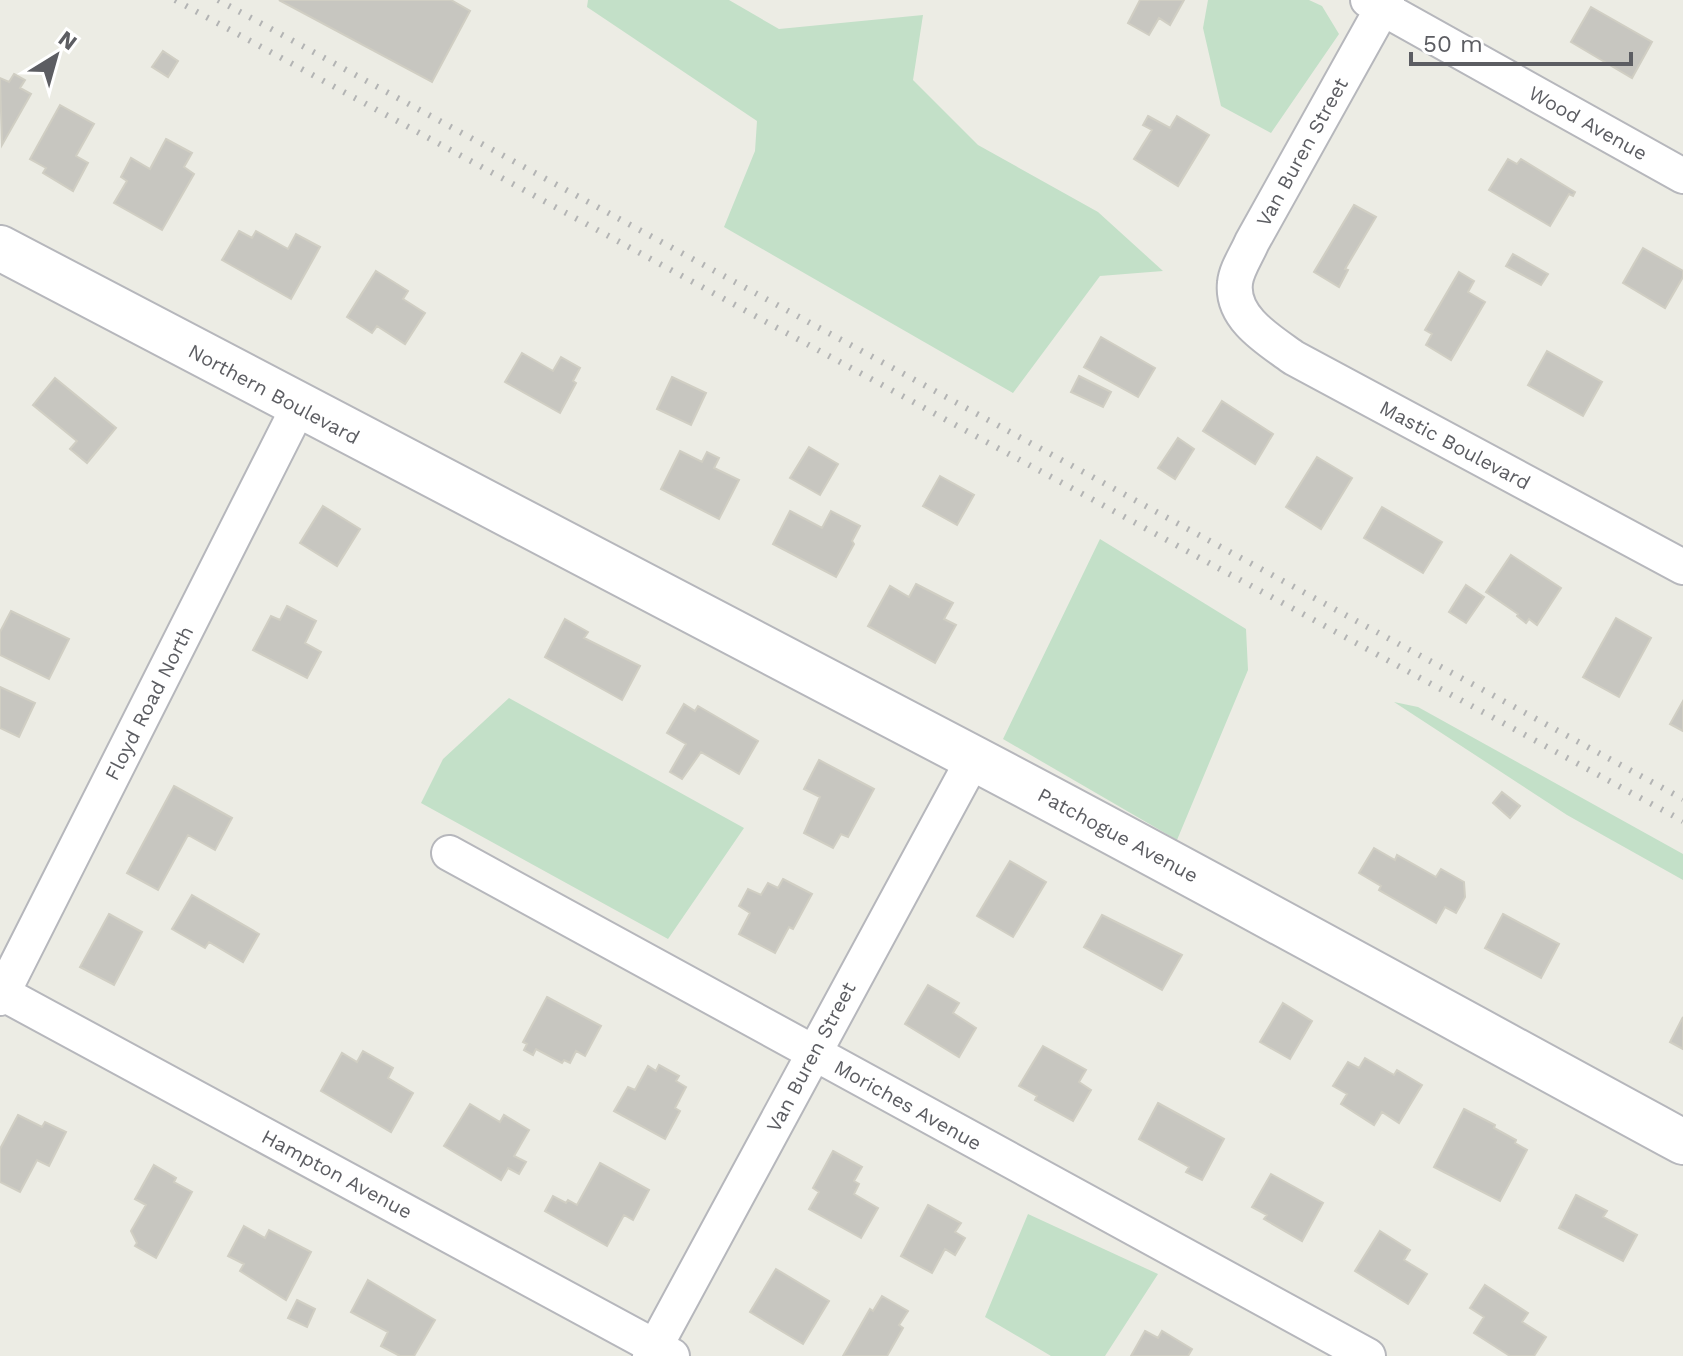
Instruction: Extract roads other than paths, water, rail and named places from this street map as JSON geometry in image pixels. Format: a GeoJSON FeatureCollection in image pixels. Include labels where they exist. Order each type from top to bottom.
{"type":"FeatureCollection","features":[{"type":"Feature","properties":{"kind":"street","name":"Wood Avenue"},"geometry":{"type":"LineString","coordinates":[[1379,3],[1683,176]]}},
{"type":"Feature","properties":{"kind":"street","name":"Van Buren Street"},"geometry":{"type":"LineString","coordinates":[[1238,309],[1234,282],[1252,242],[1379,3]]}},
{"type":"Feature","properties":{"kind":"street","name":"Northern Boulevard"},"geometry":{"type":"LineString","coordinates":[[0,248],[298,408],[549,537]]}},
{"type":"Feature","properties":{"kind":"street","name":"Mastic Boulevard"},"geometry":{"type":"LineString","coordinates":[[1238,309],[1261,334],[1294,358],[1683,567]]}},
{"type":"Feature","properties":{"kind":"street","name":"Floyd Road North"},"geometry":{"type":"LineString","coordinates":[[1,995],[298,408]]}},
{"type":"Feature","properties":{"kind":"street","name":"Patchogue Avenue"},"geometry":{"type":"LineString","coordinates":[[549,537],[1267,914],[1683,1142]]}},
{"type":"Feature","properties":{"kind":"street","name":"Van Buren Street"},"geometry":{"type":"LineString","coordinates":[[659,1353],[813,1053],[974,758]]}},
{"type":"Feature","properties":{"kind":"street","name":"Moriches Avenue"},"geometry":{"type":"LineString","coordinates":[[449,853],[1368,1356]]}},
{"type":"Feature","properties":{"kind":"street","name":"Hampton Avenue"},"geometry":{"type":"LineString","coordinates":[[1,995],[659,1353]]}},
{"type":"Feature","properties":{"kind":"railway"},"geometry":{"type":"LineString","coordinates":[[175,0],[1683,821]]}},
{"type":"Feature","properties":{"kind":"railway"},"geometry":{"type":"LineString","coordinates":[[218,0],[1683,799]]}}]}
